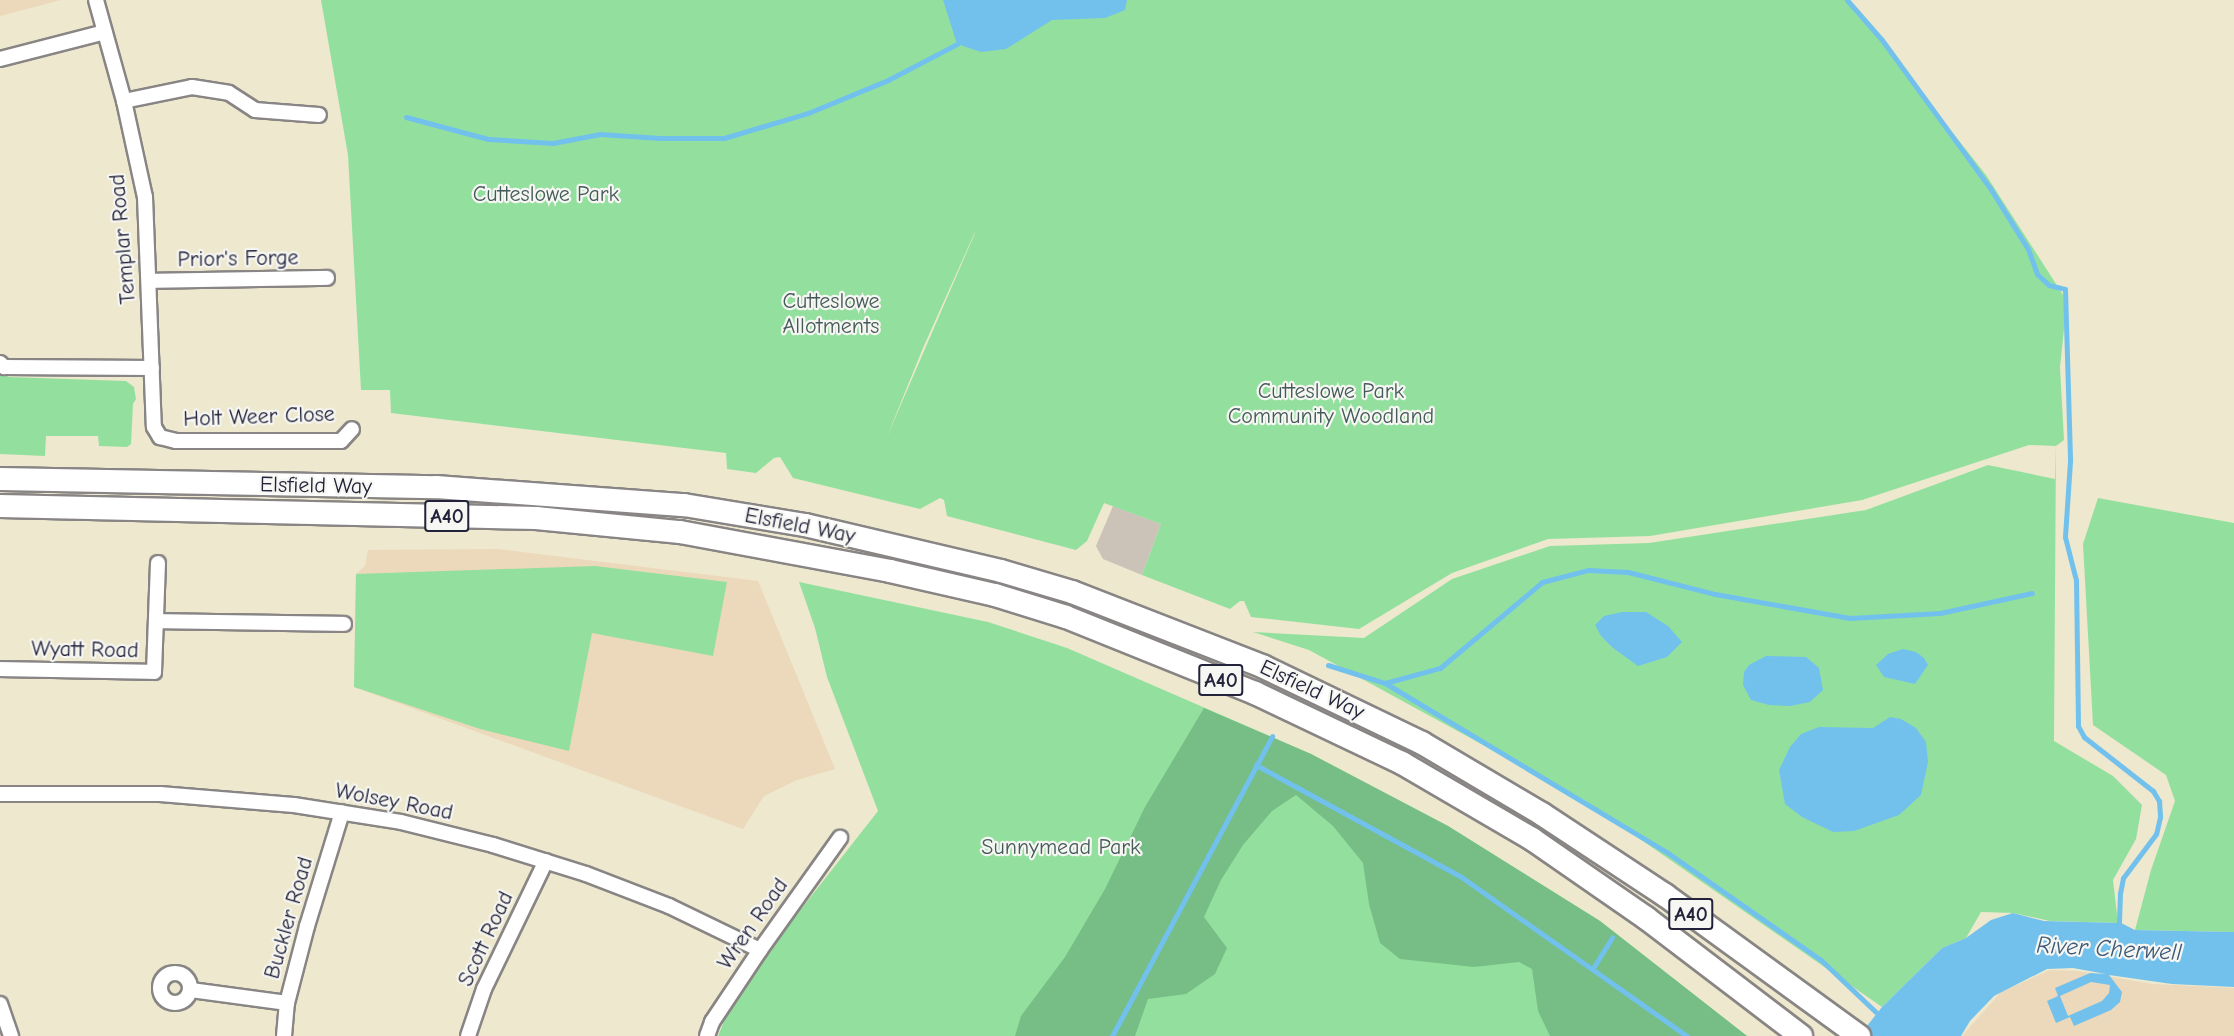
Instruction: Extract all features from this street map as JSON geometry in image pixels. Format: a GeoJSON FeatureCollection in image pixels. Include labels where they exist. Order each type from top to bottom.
{"type":"FeatureCollection","features":[{"type":"Feature","properties":{"kind":"highway","name":"Elsfield Way"},"geometry":{"type":"LineString","coordinates":[[0,479],[436,487],[684,505],[804,525],[890,543],[1001,571],[1072,592],[1264,667],[1422,743],[1542,814],[1665,895],[1859,1036]]}},
{"type":"Feature","properties":{"kind":"highway","name":"Elsfield Way"},"geometry":{"type":"LineString","coordinates":[[0,506],[536,518],[680,532],[890,571],[994,595],[1066,617],[1255,693],[1402,764],[1532,839],[1646,918],[1801,1036]]}},
{"type":"Feature","properties":{"kind":"street","name":"Templar Road"},"geometry":{"type":"LineString","coordinates":[[96,0],[124,101],[145,197],[153,408]]}},
{"type":"Feature","properties":{"kind":"street"},"geometry":{"type":"LineString","coordinates":[[0,59],[105,32]]}},
{"type":"Feature","properties":{"kind":"street"},"geometry":{"type":"LineString","coordinates":[[124,101],[192,87],[229,93],[255,110],[319,115]]}},
{"type":"Feature","properties":{"kind":"street","name":"Prior's Forge"},"geometry":{"type":"LineString","coordinates":[[149,281],[327,278]]}},
{"type":"Feature","properties":{"kind":"street"},"geometry":{"type":"LineString","coordinates":[[0,363],[4,367],[152,368]]}},
{"type":"Feature","properties":{"kind":"street","name":"Holt Weer Close"},"geometry":{"type":"LineString","coordinates":[[153,408],[154,427],[160,437],[176,441],[341,441],[352,429]]}},
{"type":"Feature","properties":{"kind":"street","name":"Wyatt Road"},"geometry":{"type":"LineString","coordinates":[[0,669],[154,672],[158,563]]}},
{"type":"Feature","properties":{"kind":"street","name":"Wyatt Road"},"geometry":{"type":"LineString","coordinates":[[156,621],[344,624]]}},
{"type":"Feature","properties":{"kind":"street","name":"Wolsey Road"},"geometry":{"type":"LineString","coordinates":[[0,794],[160,794],[342,812],[400,822],[546,861],[669,906],[760,950]]}},
{"type":"Feature","properties":{"kind":"street","name":"Buckler Road"},"geometry":{"type":"LineString","coordinates":[[284,1036],[287,1003],[307,926],[342,812]]}},
{"type":"Feature","properties":{"kind":"street","name":"Wren Road"},"geometry":{"type":"LineString","coordinates":[[707,1036],[712,1022],[760,950],[840,838]]}},
{"type":"Feature","properties":{"kind":"street","name":"Scott Road"},"geometry":{"type":"LineString","coordinates":[[468,1036],[484,989],[546,861]]}},
{"type":"Feature","properties":{"kind":"street"},"geometry":{"type":"LineString","coordinates":[[191,990],[287,1003]]}},
{"type":"Feature","properties":{"kind":"street"},"geometry":{"type":"LineString","coordinates":[[0,1004],[11,1036]]}},
{"type":"Feature","properties":{"kind":"shaded area"},"geometry":{"type":"Polygon","coordinates":[[[0,0],[61,0],[0,16],[0,0]]]}},
{"type":"Feature","properties":{"kind":"shaded area"},"geometry":{"type":"Polygon","coordinates":[[[1113,506],[1161,524],[1142,575],[1103,559],[1096,546],[1113,506]]]}},
{"type":"Feature","properties":{"kind":"shaded area"},"geometry":{"type":"Polygon","coordinates":[[[498,549],[758,581],[835,769],[797,780],[764,796],[743,829],[354,687],[356,574],[365,566],[368,550],[498,549]]]}},
{"type":"Feature","properties":{"kind":"shaded area"},"geometry":{"type":"Polygon","coordinates":[[[2050,970],[2078,971],[2152,984],[2234,988],[2234,1036],[1962,1036],[2001,992],[2050,970]]]}},
{"type":"Feature","properties":{"kind":"green space"},"geometry":{"type":"Polygon","coordinates":[[[321,0],[1848,0],[1986,175],[2067,301],[2060,367],[2064,440],[2056,446],[2029,445],[1862,500],[1650,536],[1548,539],[1452,573],[1359,629],[1251,617],[1244,601],[1240,601],[1230,609],[1142,575],[1161,524],[1104,503],[1087,541],[1076,550],[947,516],[944,500],[940,498],[920,509],[793,478],[780,457],[774,458],[756,473],[727,469],[726,453],[391,413],[390,390],[361,390],[348,155],[321,0]],[[975,232],[923,348],[886,439],[975,232]]]}},
{"type":"Feature","properties":{"kind":"green space"},"geometry":{"type":"Polygon","coordinates":[[[0,370],[9,377],[126,381],[134,387],[136,399],[133,404],[131,444],[127,447],[99,446],[98,436],[46,436],[45,456],[0,454],[0,370]]]}},
{"type":"Feature","properties":{"kind":"green space"},"geometry":{"type":"Polygon","coordinates":[[[2056,446],[2054,741],[2113,776],[2142,805],[2136,839],[2113,880],[2118,923],[2050,921],[2013,913],[1981,912],[1966,938],[1942,948],[1882,1007],[1584,800],[1309,650],[1253,632],[1364,638],[1452,579],[1550,546],[1649,543],[1866,510],[1988,465],[2055,479],[2056,446]]]}},
{"type":"Feature","properties":{"kind":"green space"},"geometry":{"type":"Polygon","coordinates":[[[2098,498],[2234,523],[2234,932],[2135,930],[2151,870],[2175,801],[2166,775],[2093,725],[2083,544],[2098,498]]]}},
{"type":"Feature","properties":{"kind":"green space"},"geometry":{"type":"Polygon","coordinates":[[[595,566],[727,582],[713,656],[592,633],[569,751],[480,729],[354,687],[356,574],[595,566]]]}},
{"type":"Feature","properties":{"kind":"green space","name":"Sunnymead Park"},"geometry":{"type":"Polygon","coordinates":[[[799,582],[988,622],[1067,648],[1311,754],[1448,826],[1600,921],[1747,1036],[718,1036],[728,1012],[791,922],[878,811],[827,677],[815,628],[799,582]]]}},
{"type":"Feature","properties":{"kind":"green space"},"geometry":{"type":"Polygon","coordinates":[[[1204,708],[1311,754],[1448,826],[1600,921],[1747,1036],[1550,1036],[1538,1011],[1532,969],[1519,962],[1474,967],[1400,959],[1380,943],[1369,904],[1363,863],[1333,826],[1296,795],[1272,811],[1243,845],[1221,880],[1204,917],[1227,948],[1215,974],[1186,994],[1148,999],[1135,1036],[1015,1036],[1021,1016],[1065,957],[1105,889],[1145,807],[1204,708]]]}},
{"type":"Feature","properties":{"kind":"water"},"geometry":{"type":"Polygon","coordinates":[[[943,0],[1127,0],[1125,10],[1105,18],[1052,20],[1006,49],[981,52],[957,44],[943,0]]]}},
{"type":"Feature","properties":{"kind":"water"},"geometry":{"type":"Polygon","coordinates":[[[1622,612],[1646,612],[1668,626],[1682,642],[1667,657],[1638,666],[1613,648],[1601,636],[1595,625],[1604,616],[1622,612]]]}},
{"type":"Feature","properties":{"kind":"water"},"geometry":{"type":"Polygon","coordinates":[[[1903,649],[1916,652],[1924,658],[1928,665],[1915,684],[1884,677],[1876,665],[1888,654],[1903,649]]]}},
{"type":"Feature","properties":{"kind":"water"},"geometry":{"type":"Polygon","coordinates":[[[1766,656],[1806,657],[1819,668],[1823,690],[1810,702],[1790,706],[1769,705],[1751,700],[1743,685],[1744,672],[1749,665],[1766,656]]]}},
{"type":"Feature","properties":{"kind":"water"},"geometry":{"type":"Polygon","coordinates":[[[1890,717],[1901,719],[1916,728],[1926,742],[1928,762],[1921,795],[1899,815],[1854,831],[1833,832],[1802,817],[1785,804],[1779,770],[1790,747],[1801,734],[1819,727],[1873,728],[1890,717]]]}},
{"type":"Feature","properties":{"kind":"water","name":"River Cherwell"},"geometry":{"type":"Polygon","coordinates":[[[2013,913],[2044,921],[2121,923],[2135,930],[2234,932],[2234,987],[2172,984],[2109,975],[2122,992],[2120,1002],[2111,1010],[2074,1026],[2070,1017],[2056,1023],[2047,1001],[2058,996],[2055,988],[2090,973],[2106,974],[2073,968],[2047,969],[1994,996],[1970,1021],[1961,1036],[1859,1036],[1882,1007],[1942,948],[1966,938],[1991,920],[2013,913]],[[2091,982],[2060,996],[2068,1016],[2102,1001],[2109,993],[2110,985],[2091,982]]]}},
{"type":"Feature","properties":{"kind":"waterway","name":"River Cherwell"},"geometry":{"type":"LineString","coordinates":[[1847,0],[1882,40],[1990,188],[2028,249],[2037,274],[2049,285],[2065,289],[2070,461],[2065,537],[2076,580],[2078,726],[2084,737],[2153,791],[2159,801],[2160,817],[2156,834],[2123,878],[2119,928]]}},
{"type":"Feature","properties":{"kind":"waterway"},"geometry":{"type":"LineString","coordinates":[[406,117],[488,139],[553,143],[600,134],[660,138],[724,138],[808,113],[888,80],[957,44]]}},
{"type":"Feature","properties":{"kind":"waterway"},"geometry":{"type":"LineString","coordinates":[[1385,683],[1440,668],[1542,582],[1588,570],[1628,572],[1715,594],[1850,618],[1940,613],[2032,593]]}},
{"type":"Feature","properties":{"kind":"waterway"},"geometry":{"type":"LineString","coordinates":[[1328,665],[1385,683],[1668,853],[1821,960],[1880,1016]]}},
{"type":"Feature","properties":{"kind":"waterway"},"geometry":{"type":"LineString","coordinates":[[1112,1036],[1272,736]]}},
{"type":"Feature","properties":{"kind":"waterway"},"geometry":{"type":"LineString","coordinates":[[1256,765],[1460,876],[1687,1036]]}},
{"type":"Feature","properties":{"kind":"waterway"},"geometry":{"type":"LineString","coordinates":[[1593,968],[1612,938]]}},
{"type":"Feature","properties":{"kind":"park label","name":"Cutteslowe Park"},"geometry":{"type":"Point","coordinates":[546,195]}},
{"type":"Feature","properties":{"kind":"park label","name":"Cutteslowe Allotments"},"geometry":{"type":"Point","coordinates":[831,314]}},
{"type":"Feature","properties":{"kind":"park label","name":"Cutteslowe Park Community Woodland"},"geometry":{"type":"Point","coordinates":[1331,404]}}]}
